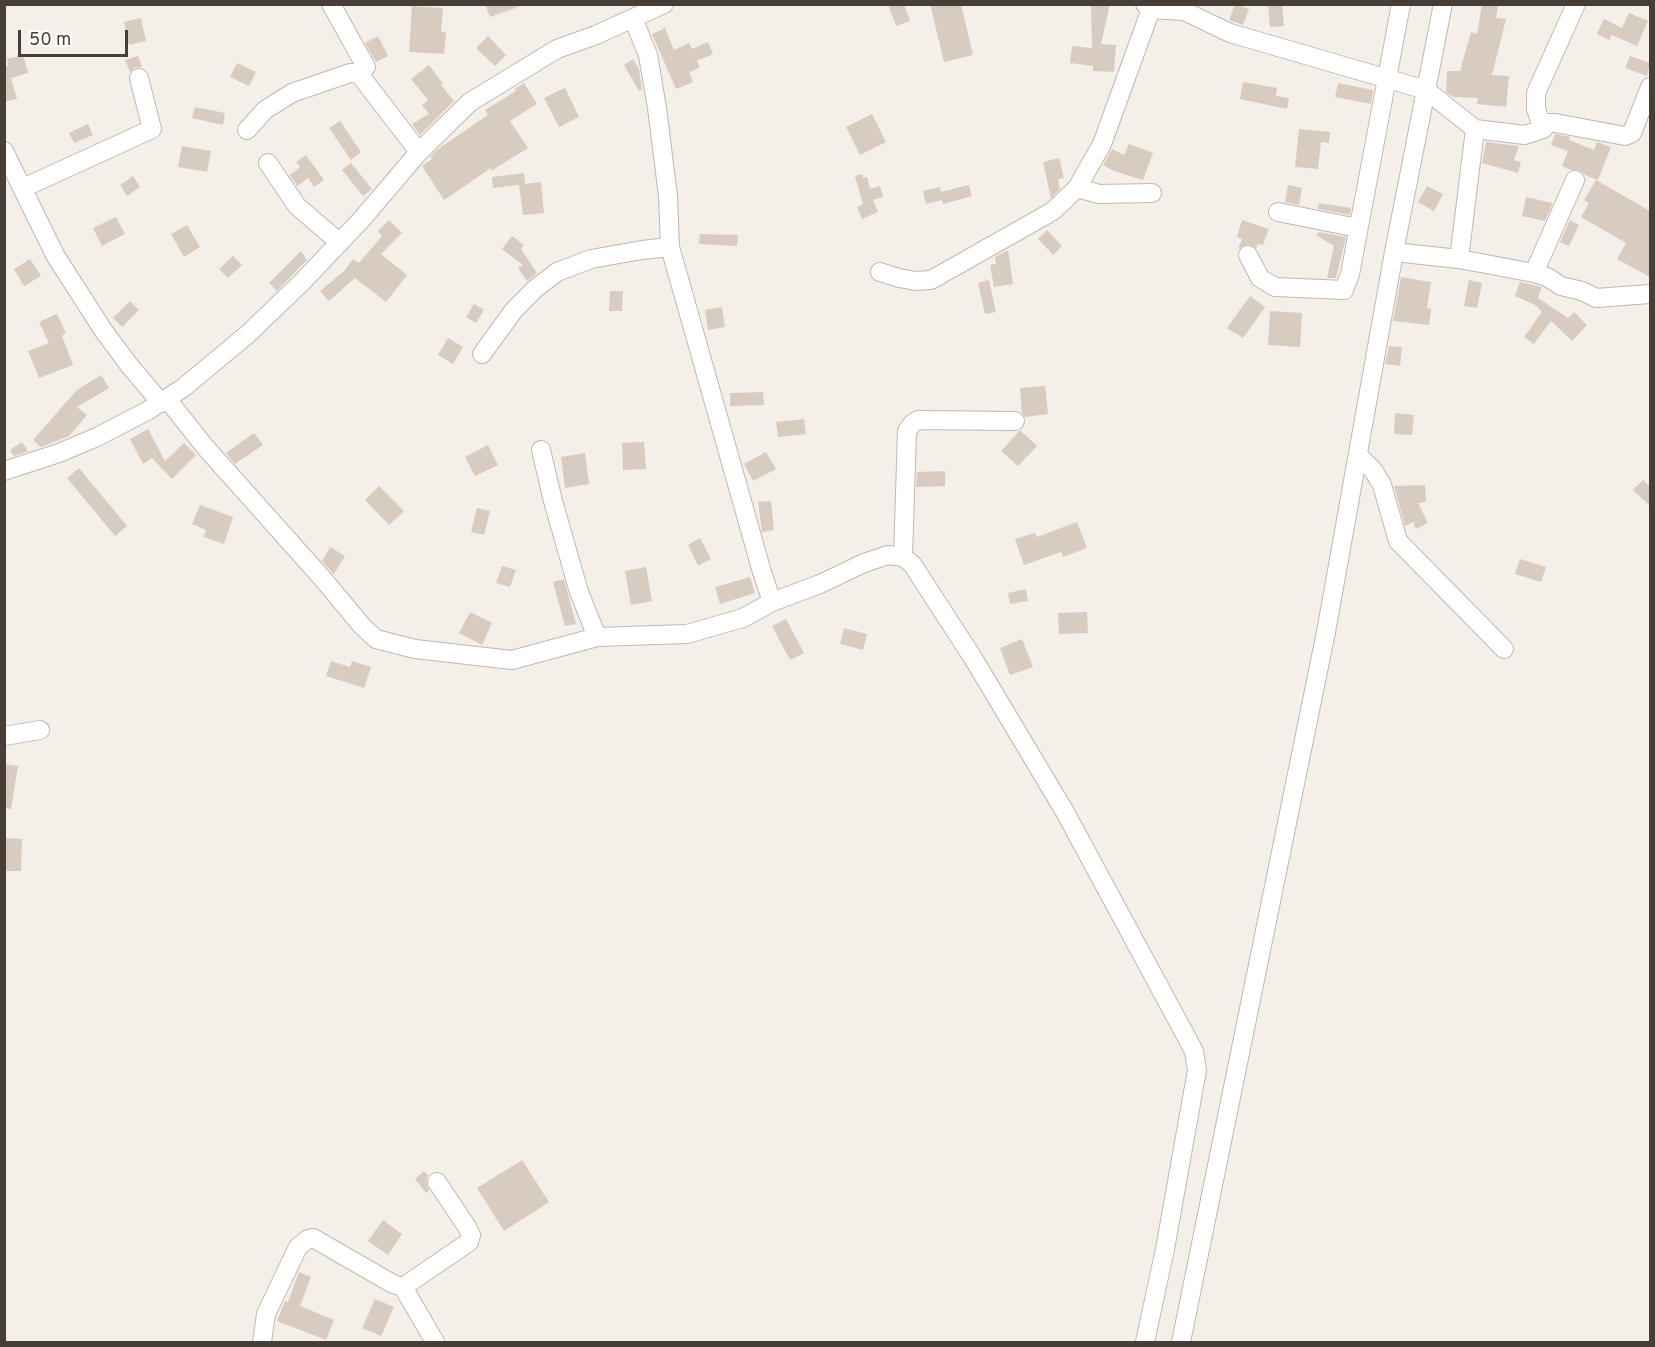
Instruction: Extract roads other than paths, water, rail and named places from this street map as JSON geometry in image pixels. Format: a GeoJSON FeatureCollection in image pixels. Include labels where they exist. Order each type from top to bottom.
{"type":"FeatureCollection","features":[{"type":"Feature","properties":{"kind":"street"},"geometry":{"type":"LineString","coordinates":[[331,4],[366,67],[359,74]]}},
{"type":"Feature","properties":{"kind":"street"},"geometry":{"type":"LineString","coordinates":[[4,471],[75,447],[112,430],[164,401],[210,367],[248,334],[340,243],[419,152],[461,110],[482,93],[557,49],[664,4]]}},
{"type":"Feature","properties":{"kind":"street"},"geometry":{"type":"LineString","coordinates":[[1181,1342],[1326,632],[1395,252],[1408,85],[1401,4]]}},
{"type":"Feature","properties":{"kind":"street"},"geometry":{"type":"LineString","coordinates":[[1248,255],[1260,278],[1275,286],[1344,290],[1350,274],[1358,228],[1408,85],[1443,4]]}},
{"type":"Feature","properties":{"kind":"street"},"geometry":{"type":"LineString","coordinates":[[1543,129],[1536,109],[1536,93],[1576,4]]}},
{"type":"Feature","properties":{"kind":"street"},"geometry":{"type":"LineString","coordinates":[[880,272],[916,281],[932,280],[1053,211],[1077,188],[1102,144],[1148,7],[1184,11],[1230,33],[1408,85],[1475,129],[1525,135],[1543,129],[1548,123],[1555,123],[1625,136],[1632,133],[1650,92]]}},
{"type":"Feature","properties":{"kind":"street"},"geometry":{"type":"LineString","coordinates":[[633,18],[648,55],[657,108],[668,196],[669,248],[772,602]]}},
{"type":"Feature","properties":{"kind":"street"},"geometry":{"type":"LineString","coordinates":[[247,130],[265,110],[292,93],[350,73],[359,74],[419,152]]}},
{"type":"Feature","properties":{"kind":"street"},"geometry":{"type":"LineString","coordinates":[[23,188],[152,129],[139,78]]}},
{"type":"Feature","properties":{"kind":"street"},"geometry":{"type":"LineString","coordinates":[[1459,260],[1475,129]]}},
{"type":"Feature","properties":{"kind":"street"},"geometry":{"type":"LineString","coordinates":[[4,151],[55,255],[103,330],[129,365],[308,561],[362,627],[376,639],[415,649],[512,660],[597,637],[687,634],[742,618],[772,602],[888,555],[903,557],[912,564],[967,649],[1065,812],[1194,1051],[1197,1070],[1165,1249],[1145,1342]]}},
{"type":"Feature","properties":{"kind":"street"},"geometry":{"type":"LineString","coordinates":[[268,163],[297,206],[340,243]]}},
{"type":"Feature","properties":{"kind":"street"},"geometry":{"type":"LineString","coordinates":[[1533,273],[1575,180]]}},
{"type":"Feature","properties":{"kind":"street"},"geometry":{"type":"LineString","coordinates":[[1077,188],[1099,194],[1152,193]]}},
{"type":"Feature","properties":{"kind":"street"},"geometry":{"type":"LineString","coordinates":[[1278,212],[1358,228]]}},
{"type":"Feature","properties":{"kind":"street"},"geometry":{"type":"LineString","coordinates":[[482,354],[514,310],[535,289],[557,272],[591,259],[669,248]]}},
{"type":"Feature","properties":{"kind":"street"},"geometry":{"type":"LineString","coordinates":[[1395,252],[1533,273],[1596,298],[1650,294]]}},
{"type":"Feature","properties":{"kind":"street"},"geometry":{"type":"LineString","coordinates":[[903,557],[908,431],[912,424],[918,420],[1016,421]]}},
{"type":"Feature","properties":{"kind":"street"},"geometry":{"type":"LineString","coordinates":[[541,450],[579,592],[597,637]]}},
{"type":"Feature","properties":{"kind":"street"},"geometry":{"type":"LineString","coordinates":[[1358,455],[1373,470],[1382,485],[1398,541],[1504,649]]}},
{"type":"Feature","properties":{"kind":"street"},"geometry":{"type":"LineString","coordinates":[[4,736],[40,730]]}},
{"type":"Feature","properties":{"kind":"street"},"geometry":{"type":"LineString","coordinates":[[403,1287],[469,1242],[471,1235],[467,1227],[437,1182]]}},
{"type":"Feature","properties":{"kind":"street"},"geometry":{"type":"LineString","coordinates":[[262,1342],[266,1314],[298,1247],[313,1238],[393,1284],[403,1287],[435,1342]]}}]}
